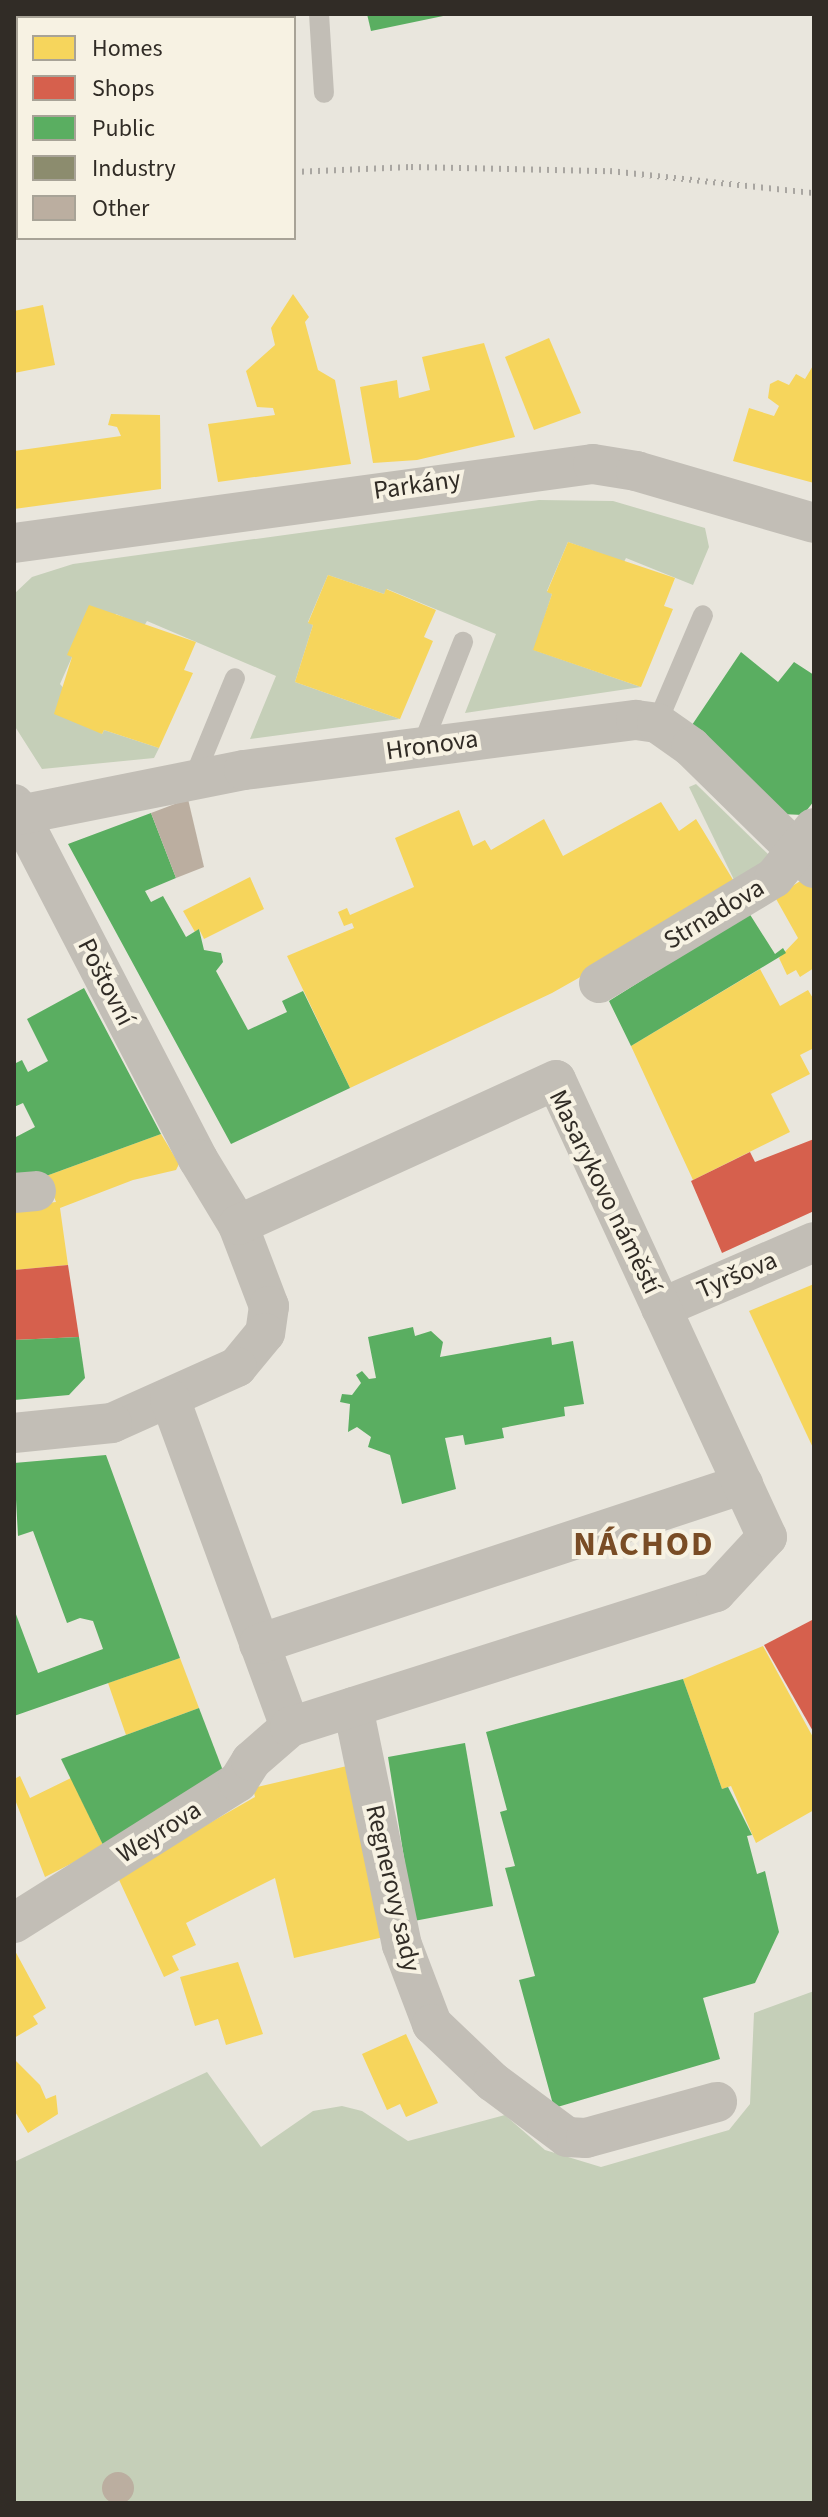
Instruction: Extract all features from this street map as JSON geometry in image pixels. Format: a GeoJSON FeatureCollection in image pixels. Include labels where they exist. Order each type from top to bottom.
{"type":"FeatureCollection","features":[{"type":"Feature","properties":{"kind":"street","name":"Parkány"},"geometry":{"type":"LineString","coordinates":[[14,543],[593,464],[636,471],[814,523]]}},
{"type":"Feature","properties":{"kind":"street","name":"Hronova"},"geometry":{"type":"LineString","coordinates":[[16,811],[193,780],[422,746],[612,721],[657,723]]}},
{"type":"Feature","properties":{"kind":"street"},"geometry":{"type":"LineString","coordinates":[[657,723],[691,747],[809,850]]}},
{"type":"Feature","properties":{"kind":"street","name":"Poštovní"},"geometry":{"type":"LineString","coordinates":[[16,811],[198,1159],[238,1225]]}},
{"type":"Feature","properties":{"kind":"street","name":"Strnadova"},"geometry":{"type":"LineString","coordinates":[[599,983],[774,878],[809,850]]}},
{"type":"Feature","properties":{"kind":"street","name":"Masarykovo náměstí"},"geometry":{"type":"LineString","coordinates":[[238,1225],[556,1080],[767,1537],[716,1592],[290,1727]]}},
{"type":"Feature","properties":{"kind":"street"},"geometry":{"type":"LineString","coordinates":[[14,1433],[112,1423],[237,1367],[265,1333],[267,1288],[238,1225]]}},
{"type":"Feature","properties":{"kind":"street","name":"Tyršova"},"geometry":{"type":"LineString","coordinates":[[661,1308],[814,1242]]}},
{"type":"Feature","properties":{"kind":"street"},"geometry":{"type":"LineString","coordinates":[[170,1399],[290,1727]]}},
{"type":"Feature","properties":{"kind":"street"},"geometry":{"type":"LineString","coordinates":[[259,1644],[743,1484]]}},
{"type":"Feature","properties":{"kind":"street","name":"Regnerovy sady"},"geometry":{"type":"LineString","coordinates":[[353,1707],[402,1945],[432,2024],[493,2082],[567,2137],[586,2138],[717,2102]]}},
{"type":"Feature","properties":{"kind":"street","name":"Weyrova"},"geometry":{"type":"LineString","coordinates":[[14,1923],[238,1782],[251,1761],[290,1727]]}},
{"type":"Feature","properties":{"kind":"lane"},"geometry":{"type":"LineString","coordinates":[[319,14],[324,93]]}},
{"type":"Feature","properties":{"kind":"lane"},"geometry":{"type":"LineString","coordinates":[[657,723],[703,615]]}},
{"type":"Feature","properties":{"kind":"lane"},"geometry":{"type":"LineString","coordinates":[[422,746],[463,642]]}},
{"type":"Feature","properties":{"kind":"lane"},"geometry":{"type":"LineString","coordinates":[[193,780],[235,678]]}},
{"type":"Feature","properties":{"kind":"green space"},"geometry":{"type":"Polygon","coordinates":[[[539,500],[613,501],[705,528],[709,547],[693,585],[626,558],[624,562],[568,542],[547,591],[552,594],[534,650],[641,687],[465,713],[496,634],[387,589],[384,594],[328,575],[308,622],[313,625],[295,682],[400,719],[250,739],[276,676],[147,621],[144,626],[116,614],[72,657],[60,684],[102,734],[104,730],[159,748],[154,758],[42,769],[14,725],[14,594],[32,577],[73,564],[539,500]]]}},
{"type":"Feature","properties":{"kind":"green space"},"geometry":{"type":"Polygon","coordinates":[[[696,784],[769,855],[738,888],[689,787],[696,784]]]}},
{"type":"Feature","properties":{"kind":"green space"},"geometry":{"type":"Polygon","coordinates":[[[814,1991],[814,2503],[14,2503],[14,2162],[207,2072],[261,2147],[313,2111],[342,2106],[362,2111],[408,2141],[505,2115],[545,2150],[601,2167],[729,2130],[750,2104],[754,2013],[814,1991]]]}},
{"type":"Feature","properties":{"kind":"building: Homes"},"geometry":{"type":"Polygon","coordinates":[[[293,294],[309,317],[305,322],[318,370],[335,380],[351,464],[218,482],[208,424],[275,415],[273,408],[257,407],[246,371],[275,345],[271,328],[293,294]]]}},
{"type":"Feature","properties":{"kind":"building: Homes"},"geometry":{"type":"Polygon","coordinates":[[[43,305],[55,365],[14,373],[14,311],[43,305]]]}},
{"type":"Feature","properties":{"kind":"building: Homes"},"geometry":{"type":"Polygon","coordinates":[[[549,338],[581,413],[534,430],[505,357],[549,338]]]}},
{"type":"Feature","properties":{"kind":"building: Homes"},"geometry":{"type":"Polygon","coordinates":[[[484,343],[515,437],[417,460],[373,463],[360,387],[397,380],[399,398],[430,390],[422,357],[484,343]]]}},
{"type":"Feature","properties":{"kind":"building: Homes"},"geometry":{"type":"Polygon","coordinates":[[[814,364],[814,483],[733,461],[749,408],[774,416],[779,406],[768,398],[770,384],[778,380],[789,385],[796,374],[805,379],[814,364]]]}},
{"type":"Feature","properties":{"kind":"building: Homes"},"geometry":{"type":"Polygon","coordinates":[[[111,414],[160,415],[161,489],[14,509],[14,451],[121,436],[117,427],[108,425],[111,414]]]}},
{"type":"Feature","properties":{"kind":"building: Homes"},"geometry":{"type":"Polygon","coordinates":[[[568,542],[675,578],[664,606],[673,609],[641,687],[533,650],[552,594],[547,592],[568,542]]]}},
{"type":"Feature","properties":{"kind":"building: Homes"},"geometry":{"type":"Polygon","coordinates":[[[328,575],[384,594],[386,589],[436,610],[424,637],[433,641],[400,719],[295,682],[313,625],[308,623],[328,575]]]}},
{"type":"Feature","properties":{"kind":"building: Homes"},"geometry":{"type":"Polygon","coordinates":[[[89,605],[196,642],[184,670],[193,673],[159,748],[104,730],[102,734],[54,714],[72,657],[67,655],[89,605]]]}},
{"type":"Feature","properties":{"kind":"building: Homes"},"geometry":{"type":"Polygon","coordinates":[[[661,802],[679,831],[696,819],[738,888],[552,993],[350,1088],[287,956],[354,928],[352,923],[344,926],[338,912],[347,908],[350,915],[414,887],[395,838],[459,810],[473,846],[485,840],[491,850],[544,819],[563,856],[661,802]]]}},
{"type":"Feature","properties":{"kind":"building: Homes"},"geometry":{"type":"Polygon","coordinates":[[[250,877],[264,909],[204,939],[199,929],[195,932],[183,911],[250,877]]]}},
{"type":"Feature","properties":{"kind":"building: Homes"},"geometry":{"type":"Polygon","coordinates":[[[805,878],[814,889],[814,968],[800,977],[796,970],[787,975],[779,958],[798,938],[775,897],[805,878]]]}},
{"type":"Feature","properties":{"kind":"building: Homes"},"geometry":{"type":"Polygon","coordinates":[[[760,969],[780,1006],[808,990],[814,1000],[814,1048],[800,1055],[810,1074],[771,1094],[790,1132],[693,1180],[631,1046],[760,969]]]}},
{"type":"Feature","properties":{"kind":"building: Homes"},"geometry":{"type":"Polygon","coordinates":[[[161,1134],[179,1164],[176,1170],[133,1180],[60,1208],[68,1265],[14,1270],[14,1207],[56,1202],[46,1176],[161,1134]]]}},
{"type":"Feature","properties":{"kind":"building: Homes"},"geometry":{"type":"Polygon","coordinates":[[[814,1284],[814,1450],[749,1311],[814,1284]]]}},
{"type":"Feature","properties":{"kind":"building: Homes"},"geometry":{"type":"Polygon","coordinates":[[[763,1646],[814,1739],[814,1810],[756,1843],[731,1786],[722,1789],[683,1679],[763,1646]]]}},
{"type":"Feature","properties":{"kind":"building: Homes"},"geometry":{"type":"Polygon","coordinates":[[[180,1658],[199,1708],[126,1735],[108,1683],[180,1658]]]}},
{"type":"Feature","properties":{"kind":"building: Homes"},"geometry":{"type":"Polygon","coordinates":[[[347,1766],[388,1936],[294,1958],[275,1878],[186,1923],[196,1945],[172,1956],[179,1970],[164,1977],[114,1869],[192,1833],[255,1797],[253,1788],[347,1766]]]}},
{"type":"Feature","properties":{"kind":"building: Homes"},"geometry":{"type":"Polygon","coordinates":[[[20,1776],[30,1798],[71,1778],[104,1847],[45,1877],[14,1797],[14,1779],[20,1776]]]}},
{"type":"Feature","properties":{"kind":"building: Homes"},"geometry":{"type":"Polygon","coordinates":[[[14,1949],[46,2008],[33,2016],[38,2024],[14,2038],[14,1949]]]}},
{"type":"Feature","properties":{"kind":"building: Homes"},"geometry":{"type":"Polygon","coordinates":[[[238,1962],[263,2034],[226,2045],[218,2019],[195,2026],[180,1977],[238,1962]]]}},
{"type":"Feature","properties":{"kind":"building: Homes"},"geometry":{"type":"Polygon","coordinates":[[[406,2034],[438,2103],[406,2117],[400,2104],[387,2110],[362,2054],[406,2034]]]}},
{"type":"Feature","properties":{"kind":"building: Homes"},"geometry":{"type":"Polygon","coordinates":[[[14,2059],[40,2085],[46,2099],[56,2095],[58,2114],[28,2133],[14,2110],[14,2059]]]}},
{"type":"Feature","properties":{"kind":"building: Shops"},"geometry":{"type":"Polygon","coordinates":[[[814,1139],[814,1211],[722,1253],[691,1181],[750,1152],[755,1162],[814,1139]]]}},
{"type":"Feature","properties":{"kind":"building: Shops"},"geometry":{"type":"Polygon","coordinates":[[[68,1265],[79,1337],[14,1340],[14,1270],[68,1265]]]}},
{"type":"Feature","properties":{"kind":"building: Shops"},"geometry":{"type":"Polygon","coordinates":[[[814,1619],[814,1733],[764,1645],[814,1619]]]}},
{"type":"Feature","properties":{"kind":"building: Public"},"geometry":{"type":"Polygon","coordinates":[[[367,14],[448,14],[448,15],[371,31],[367,14]]]}},
{"type":"Feature","properties":{"kind":"building: Public"},"geometry":{"type":"Polygon","coordinates":[[[741,652],[778,682],[794,662],[814,675],[814,801],[803,815],[781,814],[692,725],[741,652]]]}},
{"type":"Feature","properties":{"kind":"building: Public"},"geometry":{"type":"Polygon","coordinates":[[[151,813],[176,878],[145,891],[151,902],[163,896],[186,937],[199,929],[204,950],[221,953],[223,962],[216,971],[248,1030],[287,1012],[282,1001],[303,991],[350,1088],[231,1144],[68,844],[151,813]]]}},
{"type":"Feature","properties":{"kind":"building: Public"},"geometry":{"type":"Polygon","coordinates":[[[749,913],[775,954],[783,948],[786,953],[631,1046],[609,1001],[749,913]]]}},
{"type":"Feature","properties":{"kind":"building: Public"},"geometry":{"type":"Polygon","coordinates":[[[84,988],[161,1134],[46,1176],[14,1180],[14,1138],[35,1127],[23,1103],[14,1107],[14,1064],[22,1060],[28,1072],[48,1061],[27,1019],[84,988]]]}},
{"type":"Feature","properties":{"kind":"building: Public"},"geometry":{"type":"Polygon","coordinates":[[[413,1327],[415,1336],[431,1331],[443,1342],[440,1357],[551,1337],[552,1345],[573,1341],[584,1404],[564,1407],[565,1416],[502,1428],[504,1438],[465,1445],[463,1435],[445,1438],[456,1489],[402,1504],[390,1455],[368,1447],[371,1437],[357,1427],[348,1432],[350,1404],[340,1402],[342,1394],[352,1395],[361,1383],[356,1375],[362,1371],[369,1379],[376,1378],[368,1337],[413,1327]]]}},
{"type":"Feature","properties":{"kind":"building: Public"},"geometry":{"type":"Polygon","coordinates":[[[79,1337],[85,1378],[69,1395],[14,1400],[14,1340],[79,1337]]]}},
{"type":"Feature","properties":{"kind":"building: Public"},"geometry":{"type":"Polygon","coordinates":[[[106,1455],[180,1658],[14,1716],[14,1609],[38,1673],[103,1649],[93,1621],[80,1618],[67,1623],[33,1531],[18,1536],[14,1463],[106,1455]]]}},
{"type":"Feature","properties":{"kind":"building: Public"},"geometry":{"type":"Polygon","coordinates":[[[683,1679],[722,1789],[728,1787],[752,1835],[747,1836],[757,1874],[765,1871],[779,1932],[755,1983],[703,1998],[720,2059],[554,2108],[519,1980],[535,1976],[505,1868],[515,1866],[500,1812],[507,1810],[486,1732],[683,1679]]]}},
{"type":"Feature","properties":{"kind":"building: Public"},"geometry":{"type":"Polygon","coordinates":[[[199,1708],[225,1776],[104,1847],[61,1759],[199,1708]]]}},
{"type":"Feature","properties":{"kind":"building: Public"},"geometry":{"type":"Polygon","coordinates":[[[465,1743],[493,1906],[414,1921],[388,1757],[465,1743]]]}},
{"type":"Feature","properties":{"kind":"building: Industry"},"geometry":{"type":"Polygon","coordinates":[[[14,14],[232,14],[16,16],[14,76],[14,14]]]}},
{"type":"Feature","properties":{"kind":"building: Other"},"geometry":{"type":"Polygon","coordinates":[[[188,799],[204,867],[176,878],[151,813],[188,799]]]}},
{"type":"Feature","properties":{"kind":"building: Other"},"geometry":{"type":"Polygon","coordinates":[[[118,2472],[130,2476],[134,2488],[130,2500],[118,2504],[106,2500],[102,2488],[106,2476],[118,2472]]]}},
{"type":"Feature","properties":{"kind":"railway"},"geometry":{"type":"LineString","coordinates":[[296,172],[411,167],[610,171],[814,193]]}},
{"type":"Feature","properties":{"kind":"district","name":"NÁCHOD"},"geometry":{"type":"Point","coordinates":[644,1545]}}]}
